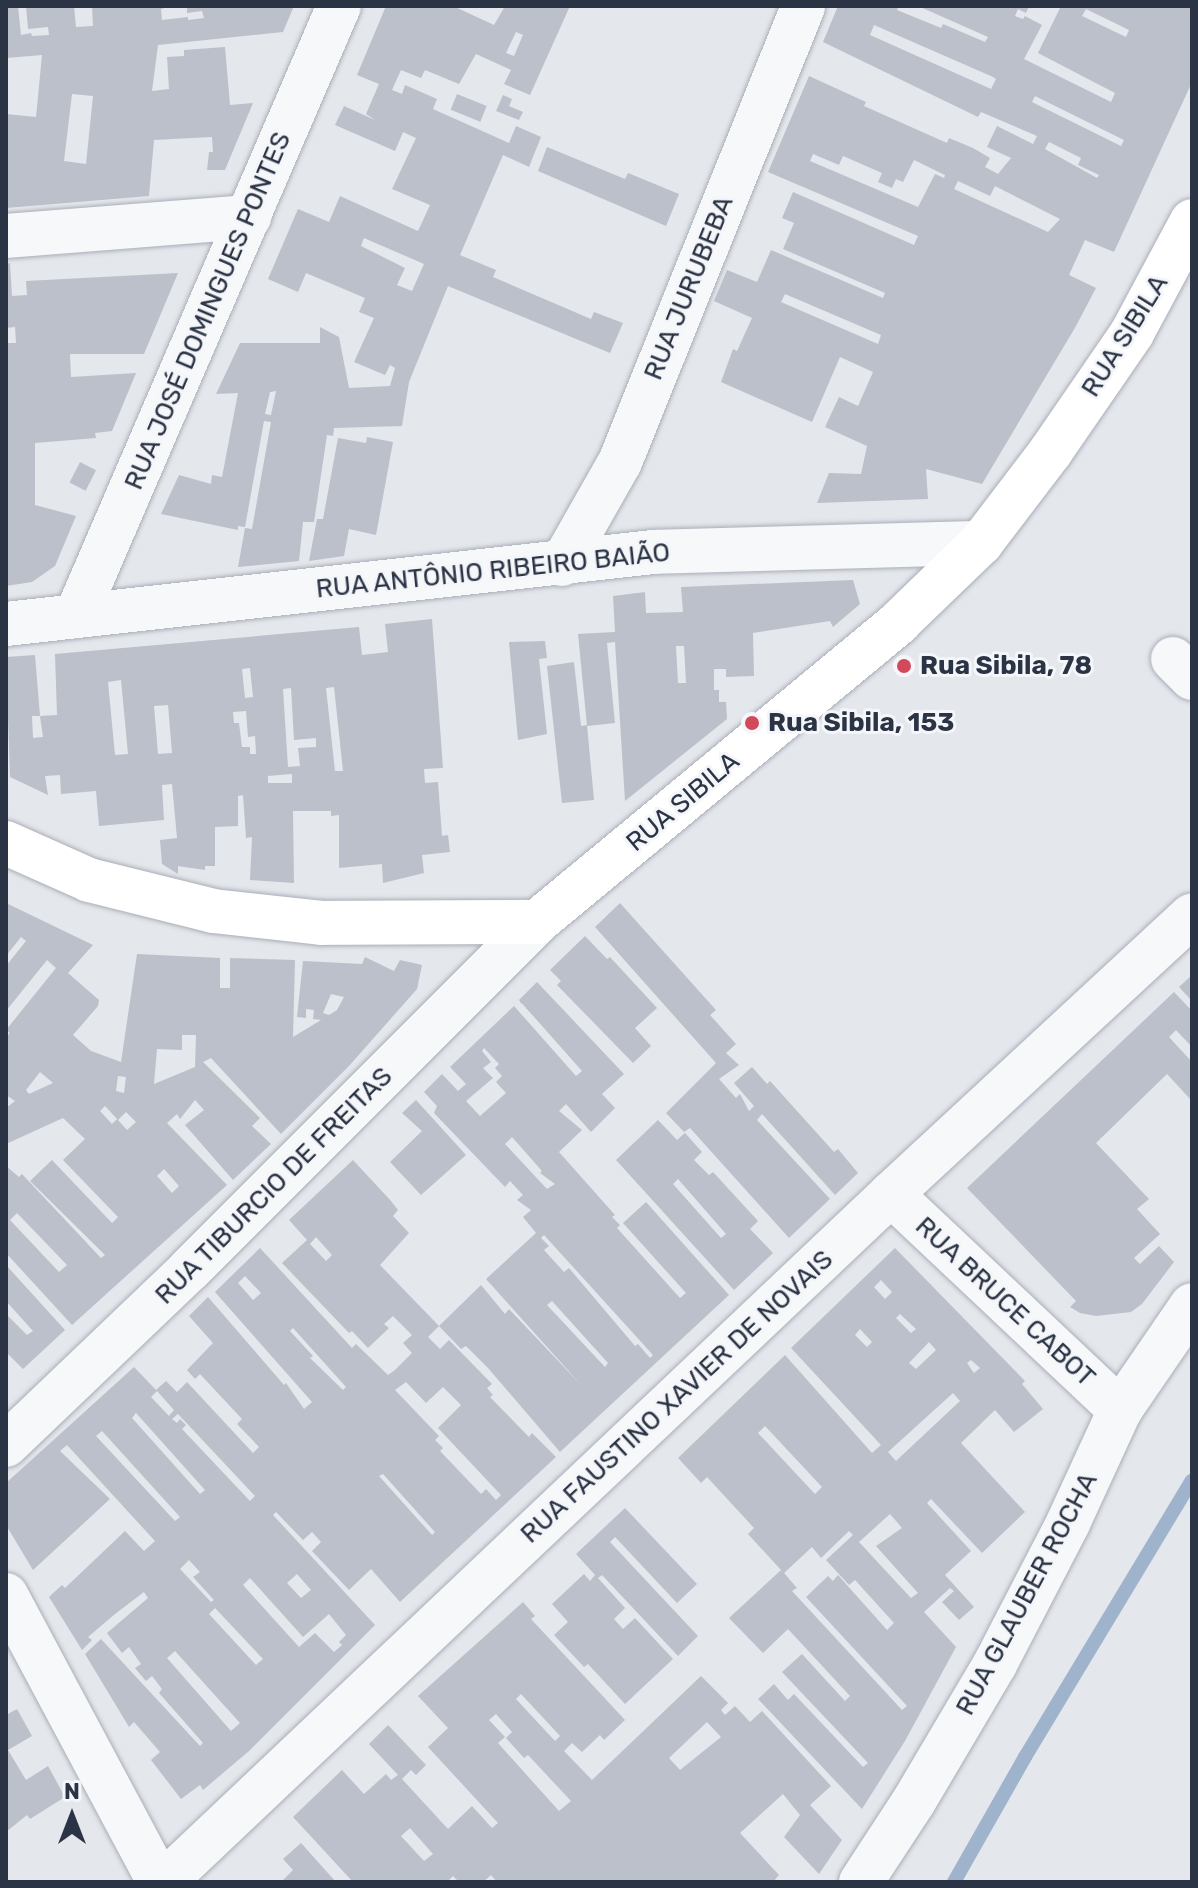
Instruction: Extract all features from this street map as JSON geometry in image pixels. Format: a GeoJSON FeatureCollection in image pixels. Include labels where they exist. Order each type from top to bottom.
{"type":"FeatureCollection","features":[{"type":"Feature","properties":{"kind":"street","name":"RUA JOSÉ DOMINGUES PONTES"},"geometry":{"type":"LineString","coordinates":[[76,616],[339,6]]}},
{"type":"Feature","properties":{"kind":"street","name":"RUA JURUBEBA"},"geometry":{"type":"LineString","coordinates":[[562,564],[620,462],[803,6]]}},
{"type":"Feature","properties":{"kind":"street"},"geometry":{"type":"LineString","coordinates":[[6,236],[249,217]]}},
{"type":"Feature","properties":{"kind":"street","name":"RUA SIBILA"},"geometry":{"type":"LineString","coordinates":[[537,922],[899,622],[981,543],[1051,451],[1132,333],[1192,221]]}},
{"type":"Feature","properties":{"kind":"street","name":"RUA ANTÔNIO RIBEIRO BAIÃO"},"geometry":{"type":"LineString","coordinates":[[6,624],[653,552],[981,543]]}},
{"type":"Feature","properties":{"kind":"street"},"geometry":{"type":"LineString","coordinates":[[6,843],[89,880],[213,911],[321,923],[537,922]]}},
{"type":"Feature","properties":{"kind":"street","name":"RUA FAUSTINO XAVIER DE NOVAIS"},"geometry":{"type":"LineString","coordinates":[[162,1882],[891,1194],[1192,915]]}},
{"type":"Feature","properties":{"kind":"street","name":"RUA TIBURCIO DE FREITAS"},"geometry":{"type":"LineString","coordinates":[[6,1445],[190,1269],[537,922]]}},
{"type":"Feature","properties":{"kind":"street","name":"RUA BRUCE CABOT"},"geometry":{"type":"LineString","coordinates":[[891,1194],[1120,1410]]}},
{"type":"Feature","properties":{"kind":"street","name":"RUA GLAUBER ROCHA"},"geometry":{"type":"LineString","coordinates":[[861,1882],[914,1801],[995,1664],[1068,1523],[1120,1410],[1192,1305]]}},
{"type":"Feature","properties":{"kind":"street"},"geometry":{"type":"LineString","coordinates":[[6,1595],[162,1882]]}},
{"type":"Feature","properties":{"kind":"building"},"geometry":{"type":"Polygon","coordinates":[[[6,6],[18,6],[21,35],[31,33],[32,36],[49,35],[48,27],[28,29],[26,6],[74,6],[76,27],[93,26],[92,6],[171,6],[161,9],[162,20],[188,17],[188,20],[204,18],[202,11],[187,13],[187,6],[294,6],[283,32],[158,45],[152,91],[169,89],[167,57],[184,56],[184,50],[225,47],[230,105],[253,103],[225,170],[207,170],[209,152],[213,152],[212,137],[154,140],[149,196],[6,208],[6,114],[36,117],[42,55],[6,58],[6,6]],[[72,94],[64,161],[86,164],[93,96],[72,94]]]}},
{"type":"Feature","properties":{"kind":"building"},"geometry":{"type":"Polygon","coordinates":[[[386,6],[453,6],[494,25],[505,6],[570,6],[530,95],[504,84],[511,70],[476,54],[459,84],[425,70],[421,78],[401,70],[392,90],[402,94],[405,85],[437,99],[433,109],[509,143],[516,126],[541,137],[529,167],[503,155],[460,255],[496,270],[493,277],[591,319],[594,312],[623,323],[610,353],[448,286],[409,382],[402,426],[334,428],[333,436],[327,435],[314,522],[303,522],[299,561],[238,567],[245,528],[252,529],[271,422],[264,421],[245,527],[238,526],[238,530],[161,514],[179,475],[211,484],[212,475],[222,477],[238,393],[216,394],[240,343],[320,343],[320,327],[339,337],[349,388],[390,386],[395,368],[390,365],[385,375],[354,362],[374,318],[359,312],[365,298],[306,273],[298,292],[268,279],[298,209],[329,222],[340,196],[418,231],[430,205],[392,189],[416,138],[403,132],[395,151],[335,125],[344,106],[375,120],[366,114],[379,84],[357,75],[386,6]],[[516,32],[506,53],[514,56],[523,35],[516,32]],[[364,238],[361,246],[405,268],[397,285],[412,291],[424,264],[364,238]],[[276,391],[270,392],[265,414],[271,415],[276,391]]]}},
{"type":"Feature","properties":{"kind":"building"},"geometry":{"type":"Polygon","coordinates":[[[838,6],[899,6],[897,10],[941,28],[943,24],[985,42],[988,37],[918,6],[1029,6],[1026,13],[1018,9],[1015,16],[1023,19],[1025,16],[1042,25],[1024,59],[1111,102],[1115,93],[1038,53],[1061,6],[1192,6],[1192,82],[1114,252],[1085,240],[1069,275],[1096,288],[982,484],[926,469],[928,499],[817,503],[829,473],[861,474],[867,446],[825,427],[839,397],[858,406],[873,372],[840,357],[812,422],[721,382],[733,349],[737,351],[752,318],[714,301],[727,270],[757,282],[771,250],[883,298],[885,293],[783,249],[794,223],[782,218],[793,192],[914,245],[918,236],[768,172],[809,76],[866,102],[864,106],[947,143],[949,138],[973,148],[990,158],[985,167],[998,174],[1011,158],[987,147],[997,126],[1033,144],[1037,136],[981,112],[978,117],[823,42],[838,6]],[[1086,9],[1082,16],[1126,37],[1129,30],[1086,9]],[[874,25],[870,35],[991,89],[996,79],[993,77],[874,25]],[[1035,96],[1032,102],[1121,146],[1124,140],[1035,96]],[[1049,142],[1045,149],[1097,178],[1099,175],[1078,165],[1081,158],[1049,142]],[[813,154],[810,161],[918,207],[935,174],[944,178],[945,175],[914,160],[903,182],[896,179],[892,188],[878,182],[882,173],[843,156],[839,165],[813,154]],[[958,181],[954,189],[1048,232],[1060,219],[995,186],[990,196],[958,181]],[[785,294],[781,302],[878,344],[881,335],[785,294]]]}},
{"type":"Feature","properties":{"kind":"building"},"geometry":{"type":"Polygon","coordinates":[[[457,94],[487,106],[480,122],[451,110],[457,94]]]}},
{"type":"Feature","properties":{"kind":"building"},"geometry":{"type":"Polygon","coordinates":[[[503,95],[512,99],[509,106],[523,112],[519,120],[496,111],[503,95]]]}},
{"type":"Feature","properties":{"kind":"building"},"geometry":{"type":"Polygon","coordinates":[[[547,147],[625,179],[628,173],[679,194],[666,226],[538,171],[547,147]]]}},
{"type":"Feature","properties":{"kind":"building"},"geometry":{"type":"Polygon","coordinates":[[[10,263],[12,296],[27,295],[26,281],[178,273],[144,354],[70,354],[71,377],[136,373],[112,431],[95,433],[96,438],[35,443],[35,505],[76,516],[55,566],[32,582],[6,586],[6,343],[16,343],[15,327],[6,328],[6,264],[10,263]]]}},
{"type":"Feature","properties":{"kind":"building"},"geometry":{"type":"Polygon","coordinates":[[[367,437],[393,442],[376,535],[349,529],[344,556],[309,561],[317,519],[323,519],[338,438],[366,443],[367,437]]]}},
{"type":"Feature","properties":{"kind":"building"},"geometry":{"type":"Polygon","coordinates":[[[80,462],[96,470],[86,491],[70,482],[80,462]]]}},
{"type":"Feature","properties":{"kind":"building"},"geometry":{"type":"Polygon","coordinates":[[[853,580],[860,604],[833,627],[830,621],[753,633],[754,676],[726,677],[726,669],[714,669],[714,690],[719,690],[719,702],[726,702],[727,719],[625,801],[615,642],[607,643],[615,723],[587,726],[578,634],[615,632],[613,596],[645,592],[646,613],[683,612],[681,587],[853,580]],[[676,646],[678,683],[686,683],[684,646],[676,646]]]}},
{"type":"Feature","properties":{"kind":"building"},"geometry":{"type":"Polygon","coordinates":[[[432,619],[443,768],[424,769],[425,783],[438,782],[442,836],[448,835],[450,852],[422,855],[424,873],[383,883],[382,864],[339,868],[339,815],[331,816],[331,811],[293,811],[294,883],[250,880],[252,837],[246,838],[243,795],[238,796],[238,826],[215,827],[215,866],[205,866],[205,870],[178,866],[178,874],[162,864],[160,840],[177,838],[172,784],[162,785],[164,820],[99,826],[96,791],[61,794],[60,775],[45,776],[48,795],[10,777],[6,657],[35,655],[40,716],[57,715],[55,654],[359,627],[362,655],[388,652],[385,624],[432,619]],[[250,668],[242,669],[245,698],[253,697],[250,668]],[[121,680],[108,682],[115,755],[128,754],[121,680]],[[334,687],[326,688],[335,771],[343,771],[334,687]],[[291,688],[283,689],[288,767],[300,766],[298,748],[316,747],[316,738],[294,740],[291,688]],[[168,705],[154,706],[158,754],[172,753],[168,705]],[[246,711],[233,712],[234,723],[239,723],[242,747],[250,747],[250,754],[256,754],[255,736],[248,737],[246,711]],[[32,716],[33,738],[43,737],[40,716],[32,716]],[[292,774],[268,776],[268,783],[292,783],[292,774]]]}},
{"type":"Feature","properties":{"kind":"building"},"geometry":{"type":"Polygon","coordinates":[[[545,641],[547,658],[539,659],[547,734],[518,740],[509,642],[545,641]]]}},
{"type":"Feature","properties":{"kind":"building"},"geometry":{"type":"Polygon","coordinates":[[[574,662],[581,726],[587,725],[594,800],[562,803],[547,666],[574,662]]]}},
{"type":"Feature","properties":{"kind":"building"},"geometry":{"type":"Polygon","coordinates":[[[6,903],[93,945],[68,973],[99,1000],[98,1006],[73,1035],[91,1051],[121,1062],[137,954],[220,958],[220,988],[230,988],[230,958],[295,960],[293,1037],[321,1020],[313,1019],[314,1010],[306,1009],[306,1018],[297,1017],[303,961],[362,964],[365,957],[394,971],[400,960],[422,965],[417,989],[349,1066],[281,1134],[211,1058],[203,1062],[260,1118],[252,1126],[271,1144],[233,1180],[185,1125],[204,1110],[195,1100],[180,1119],[177,1114],[167,1123],[227,1185],[72,1325],[6,1253],[6,1166],[19,1177],[22,1174],[101,1258],[105,1255],[30,1181],[52,1160],[112,1223],[118,1217],[63,1160],[85,1139],[63,1118],[6,1144],[6,1108],[15,1101],[6,1095],[6,1037],[10,1033],[6,1030],[56,968],[47,960],[6,1011],[6,966],[26,941],[21,937],[6,956],[6,903]],[[331,994],[323,1013],[329,1015],[337,1010],[344,997],[331,994]],[[182,1035],[182,1050],[157,1049],[154,1084],[195,1067],[196,1035],[182,1035]],[[40,1072],[26,1090],[29,1094],[53,1083],[40,1072]],[[118,1076],[116,1091],[124,1093],[126,1077],[118,1076]],[[105,1106],[100,1111],[112,1124],[117,1119],[127,1130],[136,1122],[126,1112],[118,1120],[105,1106]],[[164,1169],[157,1176],[172,1193],[179,1186],[164,1169]],[[17,1213],[10,1220],[59,1272],[67,1265],[17,1213]]]}},
{"type":"Feature","properties":{"kind":"building"},"geometry":{"type":"Polygon","coordinates":[[[620,903],[716,1010],[710,1015],[736,1044],[726,1053],[739,1065],[719,1079],[736,1098],[740,1094],[749,1111],[754,1106],[734,1083],[752,1067],[767,1084],[770,1081],[834,1152],[838,1149],[858,1173],[835,1195],[762,1114],[757,1120],[830,1199],[789,1238],[690,1128],[684,1132],[666,1113],[716,1063],[595,927],[620,903]]]}},
{"type":"Feature","properties":{"kind":"building"},"geometry":{"type":"Polygon","coordinates":[[[585,936],[607,959],[610,957],[657,1008],[635,1028],[651,1046],[633,1063],[557,985],[561,981],[550,970],[585,936]]]}},
{"type":"Feature","properties":{"kind":"building"},"geometry":{"type":"Polygon","coordinates":[[[1192,975],[1192,1001],[1179,987],[1192,975]]]}},
{"type":"Feature","properties":{"kind":"building"},"geometry":{"type":"Polygon","coordinates":[[[537,982],[624,1074],[602,1094],[615,1108],[591,1132],[566,1104],[559,1111],[582,1130],[559,1152],[615,1215],[612,1217],[620,1225],[617,1228],[680,1298],[686,1293],[623,1223],[646,1202],[729,1295],[560,1452],[488,1368],[466,1346],[461,1349],[439,1326],[481,1285],[505,1314],[509,1309],[582,1386],[486,1279],[536,1233],[523,1217],[531,1210],[517,1200],[523,1195],[510,1181],[505,1187],[434,1113],[437,1106],[424,1092],[442,1074],[458,1091],[466,1084],[450,1067],[514,1006],[576,1076],[582,1071],[519,1000],[537,982]],[[484,1048],[482,1051],[491,1062],[483,1068],[493,1078],[466,1101],[480,1116],[506,1093],[496,1082],[502,1076],[495,1068],[499,1064],[484,1048]],[[512,1137],[505,1144],[547,1189],[555,1184],[540,1173],[542,1171],[512,1137]],[[544,1235],[541,1238],[549,1246],[544,1250],[564,1272],[569,1268],[635,1346],[638,1344],[650,1358],[653,1355],[544,1235]],[[552,1301],[547,1305],[605,1367],[608,1363],[552,1301]]]}},
{"type":"Feature","properties":{"kind":"building"},"geometry":{"type":"Polygon","coordinates":[[[1174,992],[1192,1011],[1192,1047],[1176,1030],[1169,1037],[1192,1062],[1192,1101],[1167,1074],[1096,1143],[1149,1199],[1137,1209],[1160,1234],[1134,1258],[1140,1264],[1159,1246],[1174,1262],[1142,1304],[1131,1312],[1096,1316],[1080,1313],[1070,1307],[1076,1301],[967,1188],[1174,992]]]}},
{"type":"Feature","properties":{"kind":"building"},"geometry":{"type":"Polygon","coordinates":[[[416,1100],[466,1155],[421,1195],[390,1162],[422,1131],[402,1113],[416,1100]]]}},
{"type":"Feature","properties":{"kind":"building"},"geometry":{"type":"Polygon","coordinates":[[[658,1120],[677,1140],[685,1133],[702,1152],[694,1160],[709,1175],[713,1172],[758,1221],[750,1229],[773,1253],[734,1290],[616,1160],[658,1120]],[[678,1179],[673,1184],[721,1238],[726,1234],[678,1179]]]}},
{"type":"Feature","properties":{"kind":"building"},"geometry":{"type":"Polygon","coordinates":[[[353,1160],[398,1210],[393,1216],[409,1233],[380,1265],[439,1326],[428,1337],[440,1349],[449,1340],[492,1384],[487,1388],[493,1395],[490,1397],[529,1437],[532,1433],[556,1457],[400,1602],[371,1569],[349,1590],[312,1551],[321,1542],[312,1532],[303,1540],[276,1512],[273,1515],[375,1625],[249,1751],[203,1790],[200,1785],[181,1799],[151,1760],[160,1752],[134,1722],[129,1727],[85,1654],[101,1639],[200,1746],[203,1743],[159,1693],[162,1689],[152,1676],[146,1681],[135,1668],[141,1664],[129,1647],[122,1653],[107,1633],[148,1598],[144,1592],[115,1614],[88,1637],[92,1640],[82,1650],[49,1597],[62,1585],[65,1588],[125,1531],[144,1551],[155,1541],[67,1445],[60,1451],[110,1499],[33,1570],[6,1525],[6,1483],[134,1367],[156,1390],[166,1381],[177,1392],[187,1382],[253,1453],[259,1447],[237,1424],[242,1419],[200,1374],[195,1379],[187,1370],[213,1343],[189,1316],[208,1297],[284,1385],[286,1383],[304,1409],[312,1402],[215,1292],[260,1248],[352,1348],[356,1344],[388,1375],[395,1370],[412,1353],[403,1343],[412,1335],[393,1316],[384,1324],[389,1328],[368,1348],[352,1331],[349,1333],[282,1263],[307,1240],[289,1220],[353,1160]],[[316,1237],[310,1244],[326,1261],[332,1255],[316,1237]],[[245,1276],[238,1283],[253,1300],[261,1293],[245,1276]],[[293,1328],[290,1331],[313,1356],[310,1358],[343,1390],[346,1387],[293,1328]],[[406,1382],[395,1390],[439,1436],[435,1440],[443,1448],[440,1451],[481,1494],[486,1489],[496,1500],[501,1495],[438,1428],[461,1405],[443,1387],[426,1403],[406,1382]],[[157,1391],[151,1397],[169,1416],[174,1410],[157,1391]],[[136,1413],[132,1418],[200,1494],[205,1490],[136,1413]],[[178,1414],[172,1419],[177,1423],[180,1419],[186,1425],[182,1429],[250,1501],[255,1496],[178,1414]],[[102,1431],[96,1436],[175,1521],[180,1517],[102,1431]],[[383,1474],[379,1476],[432,1535],[435,1532],[383,1474]],[[189,1560],[180,1569],[211,1602],[214,1600],[193,1577],[200,1572],[189,1560]],[[297,1574],[287,1583],[301,1598],[311,1590],[297,1574]],[[250,1578],[243,1585],[299,1647],[315,1633],[334,1652],[342,1645],[339,1642],[346,1635],[329,1614],[303,1637],[250,1578]],[[215,1608],[209,1614],[256,1665],[263,1659],[215,1608]],[[175,1651],[167,1658],[231,1731],[240,1723],[175,1651]]]}},
{"type":"Feature","properties":{"kind":"building"},"geometry":{"type":"Polygon","coordinates":[[[895,1248],[1025,1381],[1022,1384],[1043,1409],[1014,1432],[995,1410],[961,1443],[1025,1512],[982,1553],[931,1499],[927,1503],[971,1551],[945,1575],[974,1607],[959,1620],[942,1602],[954,1591],[950,1588],[924,1612],[956,1647],[905,1741],[862,1809],[758,1699],[774,1684],[788,1700],[794,1694],[863,1767],[868,1763],[782,1672],[802,1654],[845,1701],[850,1696],[788,1629],[763,1653],[729,1618],[781,1570],[748,1534],[754,1528],[707,1477],[701,1483],[678,1458],[785,1355],[872,1453],[881,1445],[791,1348],[895,1248]],[[881,1280],[874,1287],[885,1299],[892,1292],[881,1280]],[[900,1314],[896,1318],[911,1333],[916,1329],[900,1314]],[[860,1329],[855,1335],[867,1347],[872,1342],[860,1329]],[[929,1342],[909,1363],[916,1369],[936,1350],[929,1342]],[[971,1360],[967,1363],[974,1373],[980,1368],[971,1360]],[[953,1393],[888,1452],[896,1461],[960,1401],[953,1393]],[[765,1426],[758,1433],[815,1494],[822,1487],[765,1426]],[[890,1514],[859,1542],[911,1598],[918,1593],[876,1546],[902,1528],[890,1514]],[[849,1531],[821,1558],[812,1547],[784,1573],[797,1588],[792,1591],[902,1710],[907,1706],[806,1597],[828,1576],[833,1581],[838,1575],[887,1630],[894,1623],[855,1580],[849,1585],[826,1560],[853,1535],[849,1531]]]}},
{"type":"Feature","properties":{"kind":"building"},"geometry":{"type":"Polygon","coordinates":[[[6,1265],[65,1330],[23,1369],[6,1352],[6,1314],[27,1335],[33,1331],[6,1301],[6,1265]]]}},
{"type":"Feature","properties":{"kind":"building"},"geometry":{"type":"Polygon","coordinates":[[[625,1508],[697,1584],[677,1603],[615,1537],[610,1542],[698,1636],[678,1656],[602,1575],[598,1578],[625,1608],[614,1619],[623,1629],[635,1618],[673,1659],[625,1704],[588,1664],[584,1667],[554,1635],[568,1622],[552,1604],[584,1574],[590,1581],[595,1575],[576,1554],[625,1508]]]}},
{"type":"Feature","properties":{"kind":"building"},"geometry":{"type":"Polygon","coordinates":[[[523,1602],[535,1616],[531,1619],[625,1720],[604,1740],[600,1735],[582,1752],[572,1743],[564,1751],[592,1780],[701,1676],[728,1703],[721,1710],[725,1715],[735,1706],[750,1722],[762,1711],[831,1786],[810,1805],[842,1840],[819,1874],[784,1837],[800,1815],[783,1794],[740,1833],[779,1875],[773,1882],[497,1882],[491,1875],[483,1882],[459,1882],[453,1876],[447,1882],[353,1882],[293,1817],[342,1770],[364,1794],[386,1774],[391,1780],[398,1775],[369,1744],[388,1725],[426,1765],[416,1775],[411,1770],[402,1779],[448,1829],[472,1806],[492,1828],[498,1823],[428,1747],[448,1728],[418,1696],[523,1602]],[[521,1694],[516,1699],[555,1741],[560,1736],[521,1694]],[[496,1714],[489,1720],[505,1737],[498,1743],[559,1811],[571,1801],[528,1755],[524,1758],[506,1738],[512,1732],[496,1714]],[[707,1722],[669,1758],[680,1770],[721,1737],[707,1722]],[[410,1828],[401,1836],[424,1861],[433,1854],[410,1828]]]}},
{"type":"Feature","properties":{"kind":"building"},"geometry":{"type":"Polygon","coordinates":[[[17,1709],[32,1736],[8,1750],[26,1780],[48,1766],[65,1797],[30,1819],[27,1815],[6,1832],[6,1715],[17,1709]]]}},
{"type":"Feature","properties":{"kind":"building"},"geometry":{"type":"Polygon","coordinates":[[[301,1843],[336,1882],[281,1882],[293,1870],[283,1859],[301,1843]]]}},
{"type":"Feature","properties":{"kind":"waterway"},"geometry":{"type":"LineString","coordinates":[[954,1882],[1025,1757],[1192,1480]]}},
{"type":"Feature","properties":{"kind":"place","name":"Rua Sibila, 78"},"geometry":{"type":"Point","coordinates":[904,666]}},
{"type":"Feature","properties":{"kind":"place","name":"Rua Sibila, 153"},"geometry":{"type":"Point","coordinates":[752,723]}}]}
